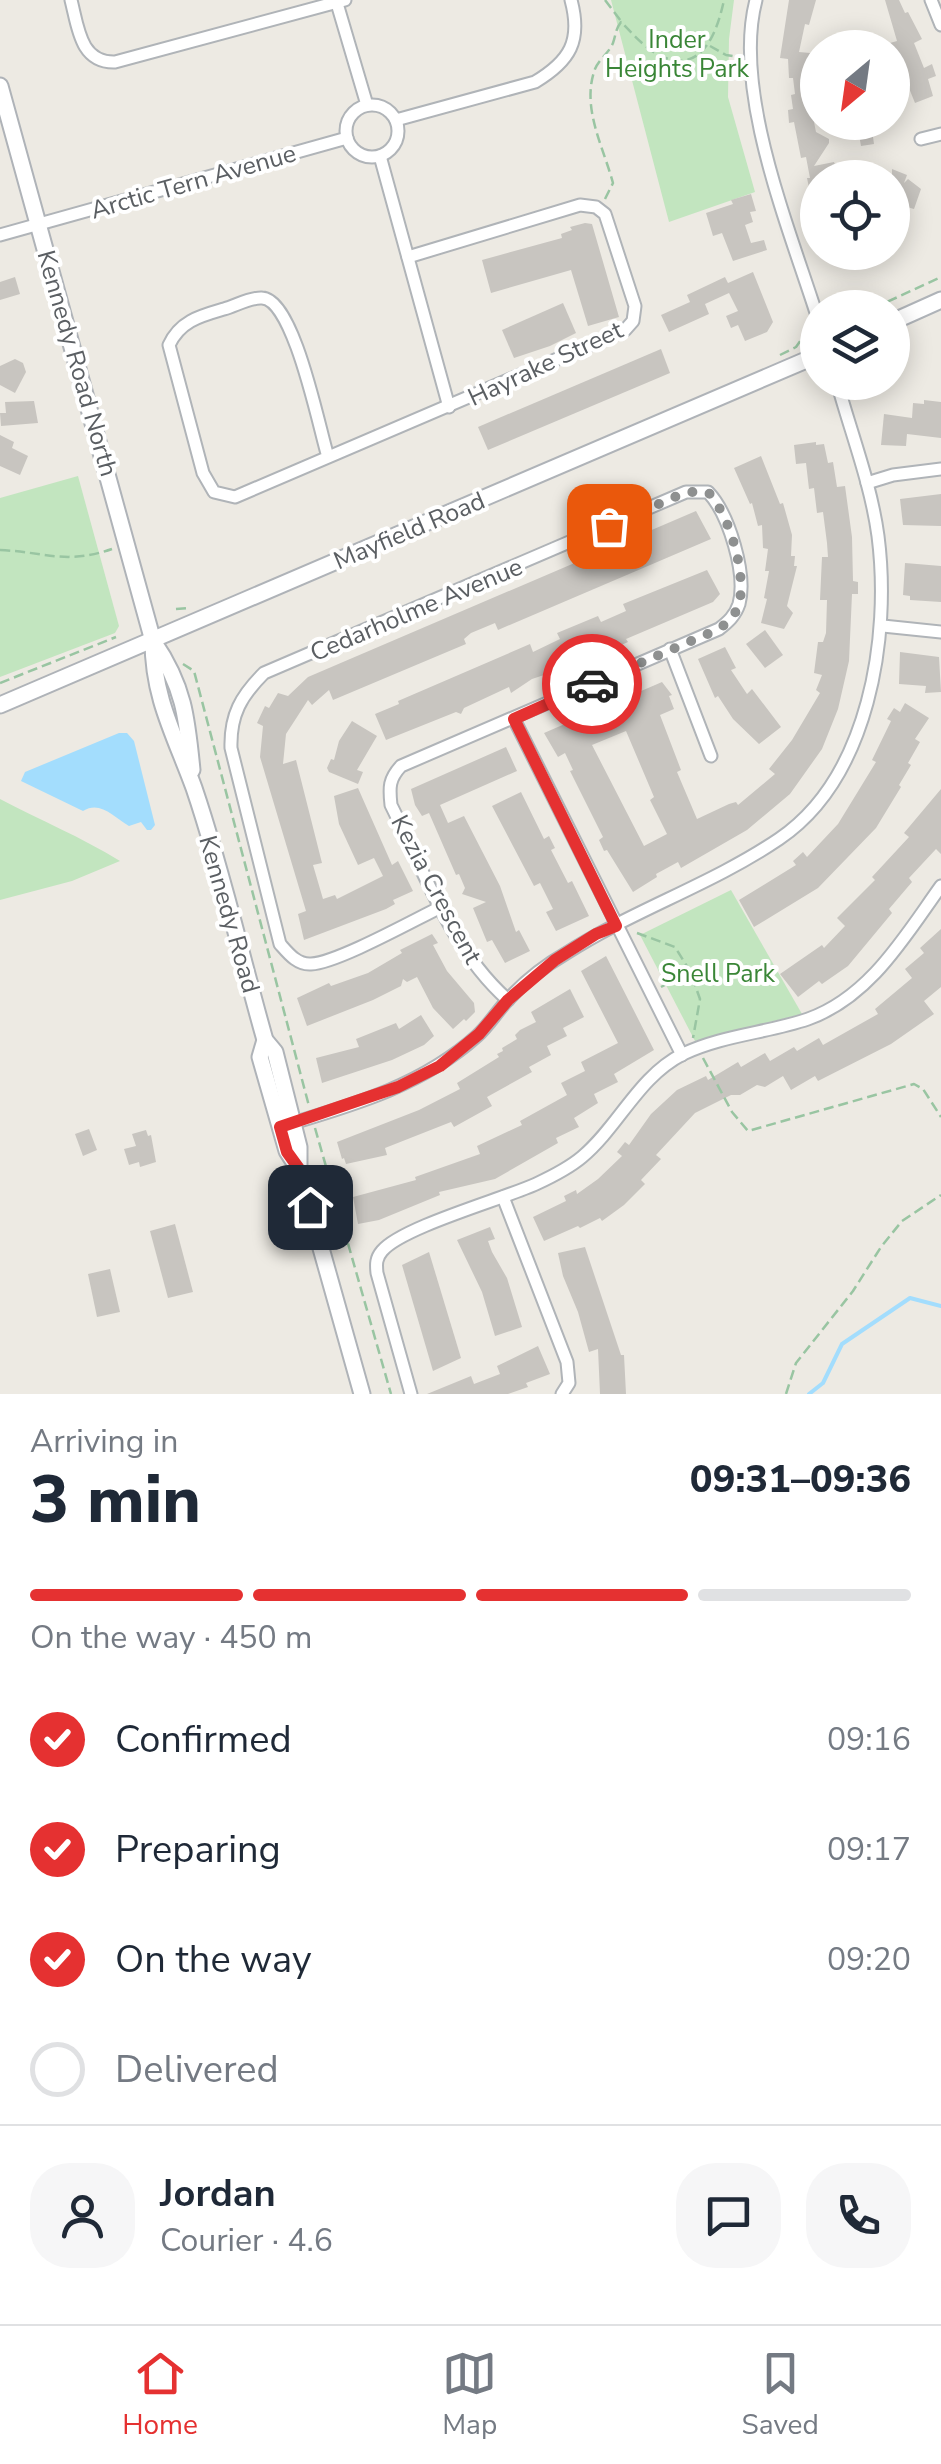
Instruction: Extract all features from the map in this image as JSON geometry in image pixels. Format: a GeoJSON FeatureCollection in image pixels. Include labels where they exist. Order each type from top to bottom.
{"type":"FeatureCollection","features":[{"type":"Feature","properties":{"kind":"main road","name":"Kennedy Road North"},"geometry":{"type":"LineString","coordinates":[[0,86],[153,641]]}},
{"type":"Feature","properties":{"kind":"main road"},"geometry":{"type":"LineString","coordinates":[[910,314],[941,300]]}},
{"type":"Feature","properties":{"kind":"main road","name":"Mayfield Road"},"geometry":{"type":"LineString","coordinates":[[0,705],[800,363]]}},
{"type":"Feature","properties":{"kind":"main road","name":"Kennedy Road"},"geometry":{"type":"LineString","coordinates":[[153,641],[172,668],[186,712],[194,789],[265,1040],[275,1052],[286,1125],[299,1147],[300,1170],[362,1394]]}},
{"type":"Feature","properties":{"kind":"street"},"geometry":{"type":"LineString","coordinates":[[71,0],[83,44],[92,59],[101,63],[339,1],[366,105]]}},
{"type":"Feature","properties":{"kind":"street"},"geometry":{"type":"LineString","coordinates":[[396,120],[535,82],[555,70],[572,45],[577,24],[571,0]]}},
{"type":"Feature","properties":{"kind":"street"},"geometry":{"type":"LineString","coordinates":[[756,0],[749,25],[758,123],[809,290]]}},
{"type":"Feature","properties":{"kind":"street"},"geometry":{"type":"LineString","coordinates":[[931,0],[941,25]]}},
{"type":"Feature","properties":{"kind":"street"},"geometry":{"type":"LineString","coordinates":[[366,105],[384,107],[396,120],[398,137],[394,146],[380,156],[363,156],[346,138],[348,121],[358,108],[366,105]]}},
{"type":"Feature","properties":{"kind":"street"},"geometry":{"type":"LineString","coordinates":[[921,139],[941,134]]}},
{"type":"Feature","properties":{"kind":"street","name":"Arctic Tern Avenue"},"geometry":{"type":"LineString","coordinates":[[0,235],[346,138]]}},
{"type":"Feature","properties":{"kind":"street"},"geometry":{"type":"LineString","coordinates":[[380,156],[449,407]]}},
{"type":"Feature","properties":{"kind":"street"},"geometry":{"type":"LineString","coordinates":[[408,256],[580,205],[599,209]]}},
{"type":"Feature","properties":{"kind":"street","name":"Hayrake Street"},"geometry":{"type":"LineString","coordinates":[[328,458],[290,326],[278,304],[262,298],[196,317],[176,329],[169,345],[203,473],[214,492],[235,497],[328,458],[449,407],[625,330],[633,321],[635,306],[605,214],[599,209]]}},
{"type":"Feature","properties":{"kind":"street"},"geometry":{"type":"LineString","coordinates":[[286,1125],[398,1087],[440,1066],[555,960],[596,934],[683,895],[783,837],[824,796],[850,748],[874,686],[882,626],[878,537],[842,400]]}},
{"type":"Feature","properties":{"kind":"street"},"geometry":{"type":"LineString","coordinates":[[867,484],[893,475],[941,470]]}},
{"type":"Feature","properties":{"kind":"street","name":"Cedarholme Avenue"},"geometry":{"type":"LineString","coordinates":[[441,907],[378,938],[311,964],[293,959],[280,944],[231,748],[230,725],[248,690],[264,673],[282,665],[686,492],[708,492],[720,505],[734,543],[740,602],[732,618],[719,629],[514,719]]}},
{"type":"Feature","properties":{"kind":"street"},"geometry":{"type":"LineString","coordinates":[[882,626],[941,632]]}},
{"type":"Feature","properties":{"kind":"street"},"geometry":{"type":"LineString","coordinates":[[670,649],[711,756]]}},
{"type":"Feature","properties":{"kind":"street"},"geometry":{"type":"LineString","coordinates":[[514,719],[682,1055]]}},
{"type":"Feature","properties":{"kind":"street","name":"Kezia Crescent"},"geometry":{"type":"LineString","coordinates":[[508,1000],[470,959],[441,907],[391,805],[389,786],[392,775],[401,766],[514,719]]}},
{"type":"Feature","properties":{"kind":"street"},"geometry":{"type":"LineString","coordinates":[[411,1394],[376,1272],[379,1256],[394,1242],[536,1184],[582,1158],[647,1081],[682,1055],[742,1034],[808,1019],[852,994],[892,953],[941,886]]}},
{"type":"Feature","properties":{"kind":"street"},"geometry":{"type":"LineString","coordinates":[[503,1197],[567,1362],[569,1382],[562,1394]]}},
{"type":"Feature","properties":{"kind":"path"},"geometry":{"type":"LineString","coordinates":[[605,0],[656,54],[668,58],[691,57],[709,46],[724,0]]}},
{"type":"Feature","properties":{"kind":"path"},"geometry":{"type":"LineString","coordinates":[[599,209],[613,183],[592,118],[590,82],[597,62],[613,44],[615,30],[622,22]]}},
{"type":"Feature","properties":{"kind":"path"},"geometry":{"type":"LineString","coordinates":[[709,46],[726,55],[752,59]]}},
{"type":"Feature","properties":{"kind":"path"},"geometry":{"type":"LineString","coordinates":[[910,291],[941,277]]}},
{"type":"Feature","properties":{"kind":"path"},"geometry":{"type":"LineString","coordinates":[[0,550],[68,560],[128,544]]}},
{"type":"Feature","properties":{"kind":"path"},"geometry":{"type":"LineString","coordinates":[[0,683],[116,637]]}},
{"type":"Feature","properties":{"kind":"path"},"geometry":{"type":"LineString","coordinates":[[183,664],[194,671],[312,1117],[391,1394]]}},
{"type":"Feature","properties":{"kind":"path"},"geometry":{"type":"LineString","coordinates":[[637,933],[675,946],[690,971],[700,999],[692,1038],[732,1112],[748,1131],[914,1084],[923,1089],[941,1117]]}},
{"type":"Feature","properties":{"kind":"path"},"geometry":{"type":"LineString","coordinates":[[650,993],[690,971]]}},
{"type":"Feature","properties":{"kind":"path"},"geometry":{"type":"LineString","coordinates":[[786,1394],[796,1363],[853,1291],[881,1247],[902,1221],[941,1194]]}},
{"type":"Feature","properties":{"kind":"green space","name":"Inder Heights Park"},"geometry":{"type":"Polygon","coordinates":[[[611,0],[734,0],[728,97],[755,192],[669,222],[611,0]]]}},
{"type":"Feature","properties":{"kind":"green space"},"geometry":{"type":"Polygon","coordinates":[[[78,476],[119,626],[115,633],[0,677],[0,498],[78,476]]]}},
{"type":"Feature","properties":{"kind":"green space"},"geometry":{"type":"Polygon","coordinates":[[[0,799],[120,861],[72,881],[0,900],[0,799]]]}},
{"type":"Feature","properties":{"kind":"green space","name":"Snell Park"},"geometry":{"type":"Polygon","coordinates":[[[731,890],[802,1014],[695,1041],[640,935],[731,890]]]}},
{"type":"Feature","properties":{"kind":"water"},"geometry":{"type":"Polygon","coordinates":[[[127,733],[134,741],[155,825],[151,830],[141,822],[129,826],[95,807],[83,811],[21,781],[25,772],[127,733]]]}},
{"type":"Feature","properties":{"kind":"building"},"geometry":{"type":"Polygon","coordinates":[[[789,0],[816,0],[809,25],[800,30],[800,140],[829,140],[818,160],[801,158],[794,122],[789,123],[791,95],[795,94],[793,78],[789,78],[788,59],[780,58],[789,0]]]}},
{"type":"Feature","properties":{"kind":"building"},"geometry":{"type":"Polygon","coordinates":[[[885,0],[899,0],[922,39],[914,43],[924,68],[932,64],[936,76],[928,79],[933,96],[915,103],[910,91],[910,30],[894,30],[885,0]]]}},
{"type":"Feature","properties":{"kind":"building"},"geometry":{"type":"Polygon","coordinates":[[[860,140],[873,140],[874,144],[861,146],[860,140]]]}},
{"type":"Feature","properties":{"kind":"building"},"geometry":{"type":"Polygon","coordinates":[[[910,181],[921,189],[914,209],[910,208],[910,181]]]}},
{"type":"Feature","properties":{"kind":"building"},"geometry":{"type":"Polygon","coordinates":[[[751,194],[756,211],[750,212],[753,222],[745,225],[751,243],[764,240],[767,250],[733,261],[722,233],[713,236],[706,213],[751,194]]]}},
{"type":"Feature","properties":{"kind":"building"},"geometry":{"type":"Polygon","coordinates":[[[592,224],[619,317],[588,326],[571,270],[491,293],[482,260],[562,238],[561,234],[572,230],[570,227],[592,224]]]}},
{"type":"Feature","properties":{"kind":"building"},"geometry":{"type":"Polygon","coordinates":[[[753,272],[773,322],[767,332],[745,341],[738,325],[731,328],[726,316],[738,311],[729,293],[705,304],[709,314],[669,332],[661,315],[690,302],[687,295],[725,277],[728,283],[753,272]]]}},
{"type":"Feature","properties":{"kind":"building"},"geometry":{"type":"Polygon","coordinates":[[[15,277],[20,294],[0,300],[0,282],[15,277]]]}},
{"type":"Feature","properties":{"kind":"building"},"geometry":{"type":"Polygon","coordinates":[[[563,303],[576,333],[514,358],[502,330],[563,303]]]}},
{"type":"Feature","properties":{"kind":"building"},"geometry":{"type":"Polygon","coordinates":[[[661,349],[670,373],[488,450],[478,427],[661,349]]]}},
{"type":"Feature","properties":{"kind":"building"},"geometry":{"type":"Polygon","coordinates":[[[15,359],[23,363],[26,372],[15,393],[0,385],[0,366],[15,359]]]}},
{"type":"Feature","properties":{"kind":"building"},"geometry":{"type":"Polygon","coordinates":[[[924,400],[941,402],[941,438],[907,434],[906,446],[881,445],[884,414],[912,418],[913,403],[924,404],[924,400]]]}},
{"type":"Feature","properties":{"kind":"building"},"geometry":{"type":"Polygon","coordinates":[[[34,401],[38,423],[1,426],[0,413],[6,413],[5,402],[34,401]]]}},
{"type":"Feature","properties":{"kind":"building"},"geometry":{"type":"Polygon","coordinates":[[[0,435],[14,442],[12,448],[28,456],[20,475],[0,466],[0,435]]]}},
{"type":"Feature","properties":{"kind":"building"},"geometry":{"type":"Polygon","coordinates":[[[824,444],[828,463],[833,462],[837,487],[845,486],[853,581],[858,582],[858,594],[852,594],[849,661],[838,709],[822,749],[790,794],[747,830],[681,868],[678,862],[633,892],[607,850],[604,851],[599,840],[603,837],[565,753],[558,757],[544,733],[662,682],[672,695],[669,696],[674,709],[660,715],[681,770],[677,772],[697,819],[729,804],[738,805],[775,774],[769,769],[820,693],[816,690],[822,675],[814,673],[818,642],[823,642],[826,633],[827,600],[820,600],[822,557],[828,557],[823,512],[817,513],[806,463],[796,464],[794,445],[824,444]],[[626,731],[592,745],[644,846],[667,834],[650,800],[654,797],[626,731]]]}},
{"type":"Feature","properties":{"kind":"building"},"geometry":{"type":"Polygon","coordinates":[[[761,456],[780,504],[783,503],[792,535],[791,556],[795,556],[797,566],[787,606],[793,613],[784,629],[761,623],[767,599],[764,598],[768,549],[763,548],[762,525],[758,526],[752,503],[734,468],[761,456]]]}},
{"type":"Feature","properties":{"kind":"building"},"geometry":{"type":"Polygon","coordinates":[[[941,494],[941,526],[903,525],[900,499],[941,494]]]}},
{"type":"Feature","properties":{"kind":"building"},"geometry":{"type":"Polygon","coordinates":[[[696,511],[711,539],[498,630],[495,623],[471,633],[464,639],[466,644],[333,700],[329,690],[312,705],[308,700],[286,734],[283,764],[296,760],[322,863],[313,865],[323,899],[335,895],[337,899],[383,876],[374,858],[358,865],[339,824],[334,796],[358,788],[392,865],[398,861],[413,891],[393,900],[395,904],[386,909],[304,940],[298,914],[306,911],[260,757],[263,726],[257,723],[265,706],[269,708],[278,693],[288,696],[308,677],[696,511]]]}},
{"type":"Feature","properties":{"kind":"building"},"geometry":{"type":"Polygon","coordinates":[[[905,563],[941,566],[941,602],[910,600],[910,596],[903,595],[905,563]]]}},
{"type":"Feature","properties":{"kind":"building"},"geometry":{"type":"Polygon","coordinates":[[[707,570],[720,594],[713,602],[582,659],[583,662],[532,679],[511,693],[509,687],[464,708],[461,714],[456,712],[386,740],[375,714],[399,704],[398,701],[530,644],[533,652],[560,639],[557,633],[598,616],[601,622],[626,611],[623,604],[707,570]]]}},
{"type":"Feature","properties":{"kind":"building"},"geometry":{"type":"Polygon","coordinates":[[[765,630],[783,655],[765,668],[746,644],[765,630]]]}},
{"type":"Feature","properties":{"kind":"building"},"geometry":{"type":"Polygon","coordinates":[[[725,647],[736,668],[731,670],[747,694],[752,689],[781,727],[759,744],[733,719],[718,696],[715,698],[698,659],[725,647]]]}},
{"type":"Feature","properties":{"kind":"building"},"geometry":{"type":"Polygon","coordinates":[[[900,652],[939,657],[941,692],[925,693],[926,686],[899,684],[900,652]]]}},
{"type":"Feature","properties":{"kind":"building"},"geometry":{"type":"Polygon","coordinates":[[[905,703],[929,718],[915,739],[920,742],[901,787],[876,828],[818,888],[754,927],[739,900],[796,865],[793,861],[803,852],[807,857],[838,824],[876,762],[872,760],[891,721],[887,719],[894,708],[900,712],[905,703]]]}},
{"type":"Feature","properties":{"kind":"building"},"geometry":{"type":"Polygon","coordinates":[[[352,721],[377,736],[357,770],[363,772],[358,784],[327,768],[352,721]]]}},
{"type":"Feature","properties":{"kind":"building"},"geometry":{"type":"Polygon","coordinates":[[[506,747],[517,771],[440,805],[448,823],[464,816],[500,886],[516,932],[519,930],[530,951],[505,963],[492,940],[487,942],[473,908],[486,902],[462,894],[465,888],[459,874],[456,875],[429,813],[422,816],[415,805],[411,789],[506,747]]]}},
{"type":"Feature","properties":{"kind":"building"},"geometry":{"type":"Polygon","coordinates":[[[941,789],[941,854],[936,849],[909,878],[912,882],[889,909],[892,913],[848,966],[798,997],[780,974],[822,945],[824,948],[845,926],[837,918],[875,880],[872,877],[909,837],[904,833],[941,789]]]}},
{"type":"Feature","properties":{"kind":"building"},"geometry":{"type":"Polygon","coordinates":[[[521,792],[544,839],[549,836],[555,848],[551,850],[589,916],[556,931],[546,912],[553,909],[540,883],[534,886],[492,806],[521,792]]]}},
{"type":"Feature","properties":{"kind":"building"},"geometry":{"type":"Polygon","coordinates":[[[941,929],[941,987],[924,1001],[934,1014],[891,1044],[818,1081],[815,1076],[791,1090],[783,1076],[765,1087],[757,1085],[695,1113],[656,1155],[661,1159],[641,1180],[645,1184],[624,1205],[602,1221],[600,1218],[544,1241],[533,1217],[598,1179],[622,1156],[617,1152],[625,1142],[629,1145],[651,1114],[677,1090],[706,1076],[708,1080],[738,1062],[741,1067],[765,1053],[770,1061],[819,1038],[823,1045],[878,1014],[875,1009],[912,978],[905,969],[924,953],[920,948],[941,929]]]}},
{"type":"Feature","properties":{"kind":"building"},"geometry":{"type":"Polygon","coordinates":[[[432,934],[438,943],[433,945],[447,971],[474,1003],[475,1012],[466,1021],[453,1029],[433,1008],[417,977],[407,982],[403,979],[401,986],[373,1000],[307,1026],[297,998],[329,983],[331,986],[368,973],[432,934]]]}},
{"type":"Feature","properties":{"kind":"building"},"geometry":{"type":"Polygon","coordinates":[[[606,956],[654,1050],[614,1074],[618,1082],[594,1094],[598,1103],[574,1118],[579,1127],[556,1138],[558,1143],[495,1179],[439,1192],[440,1195],[379,1220],[358,1224],[353,1197],[416,1180],[415,1177],[480,1154],[477,1146],[522,1125],[520,1121],[567,1095],[561,1083],[585,1071],[581,1062],[618,1043],[581,971],[606,956]]]}},
{"type":"Feature","properties":{"kind":"building"},"geometry":{"type":"Polygon","coordinates":[[[570,989],[584,1017],[563,1028],[567,1036],[547,1046],[551,1055],[529,1067],[532,1072],[487,1097],[492,1106],[454,1127],[451,1122],[385,1148],[387,1155],[346,1164],[342,1159],[337,1142],[419,1110],[460,1089],[457,1083],[499,1057],[497,1054],[517,1039],[515,1035],[520,1030],[536,1022],[531,1012],[570,989]]]}},
{"type":"Feature","properties":{"kind":"building"},"geometry":{"type":"Polygon","coordinates":[[[421,1015],[434,1036],[424,1045],[322,1083],[316,1058],[359,1047],[356,1039],[396,1023],[399,1029],[421,1015]]]}},
{"type":"Feature","properties":{"kind":"building"},"geometry":{"type":"Polygon","coordinates":[[[89,1129],[97,1150],[83,1156],[75,1134],[89,1129]]]}},
{"type":"Feature","properties":{"kind":"building"},"geometry":{"type":"Polygon","coordinates":[[[146,1130],[151,1135],[156,1162],[140,1167],[139,1162],[129,1165],[124,1149],[136,1146],[132,1134],[146,1130]]]}},
{"type":"Feature","properties":{"kind":"building"},"geometry":{"type":"Polygon","coordinates":[[[175,1224],[193,1292],[168,1298],[150,1231],[175,1224]]]}},
{"type":"Feature","properties":{"kind":"building"},"geometry":{"type":"Polygon","coordinates":[[[490,1227],[495,1239],[488,1241],[507,1278],[522,1327],[495,1336],[482,1292],[457,1240],[490,1227]]]}},
{"type":"Feature","properties":{"kind":"building"},"geometry":{"type":"Polygon","coordinates":[[[585,1247],[624,1355],[626,1394],[600,1394],[598,1349],[589,1352],[563,1276],[558,1253],[585,1247]]]}},
{"type":"Feature","properties":{"kind":"building"},"geometry":{"type":"Polygon","coordinates":[[[429,1252],[461,1358],[433,1371],[402,1265],[429,1252]]]}},
{"type":"Feature","properties":{"kind":"building"},"geometry":{"type":"Polygon","coordinates":[[[110,1269],[120,1312],[97,1317],[88,1274],[110,1269]]]}},
{"type":"Feature","properties":{"kind":"building"},"geometry":{"type":"Polygon","coordinates":[[[538,1346],[550,1374],[526,1383],[528,1387],[508,1394],[427,1394],[471,1376],[474,1384],[500,1374],[497,1366],[538,1346]]]}},
{"type":"Feature","properties":{"kind":"waterway"},"geometry":{"type":"LineString","coordinates":[[809,1394],[823,1383],[842,1344],[910,1298],[941,1306]]}},
{"type":"Feature","properties":{"kind":"way so far"},"geometry":{"type":"LineString","coordinates":[[592,684],[719,629],[732,618],[740,602],[734,543],[720,505],[708,492],[686,492],[609,526]]}},
{"type":"Feature","properties":{"kind":"route"},"geometry":{"type":"LineString","coordinates":[[310,1207],[300,1170],[287,1152],[280,1127],[398,1087],[440,1066],[555,960],[616,926],[514,719],[592,684]]}}]}
